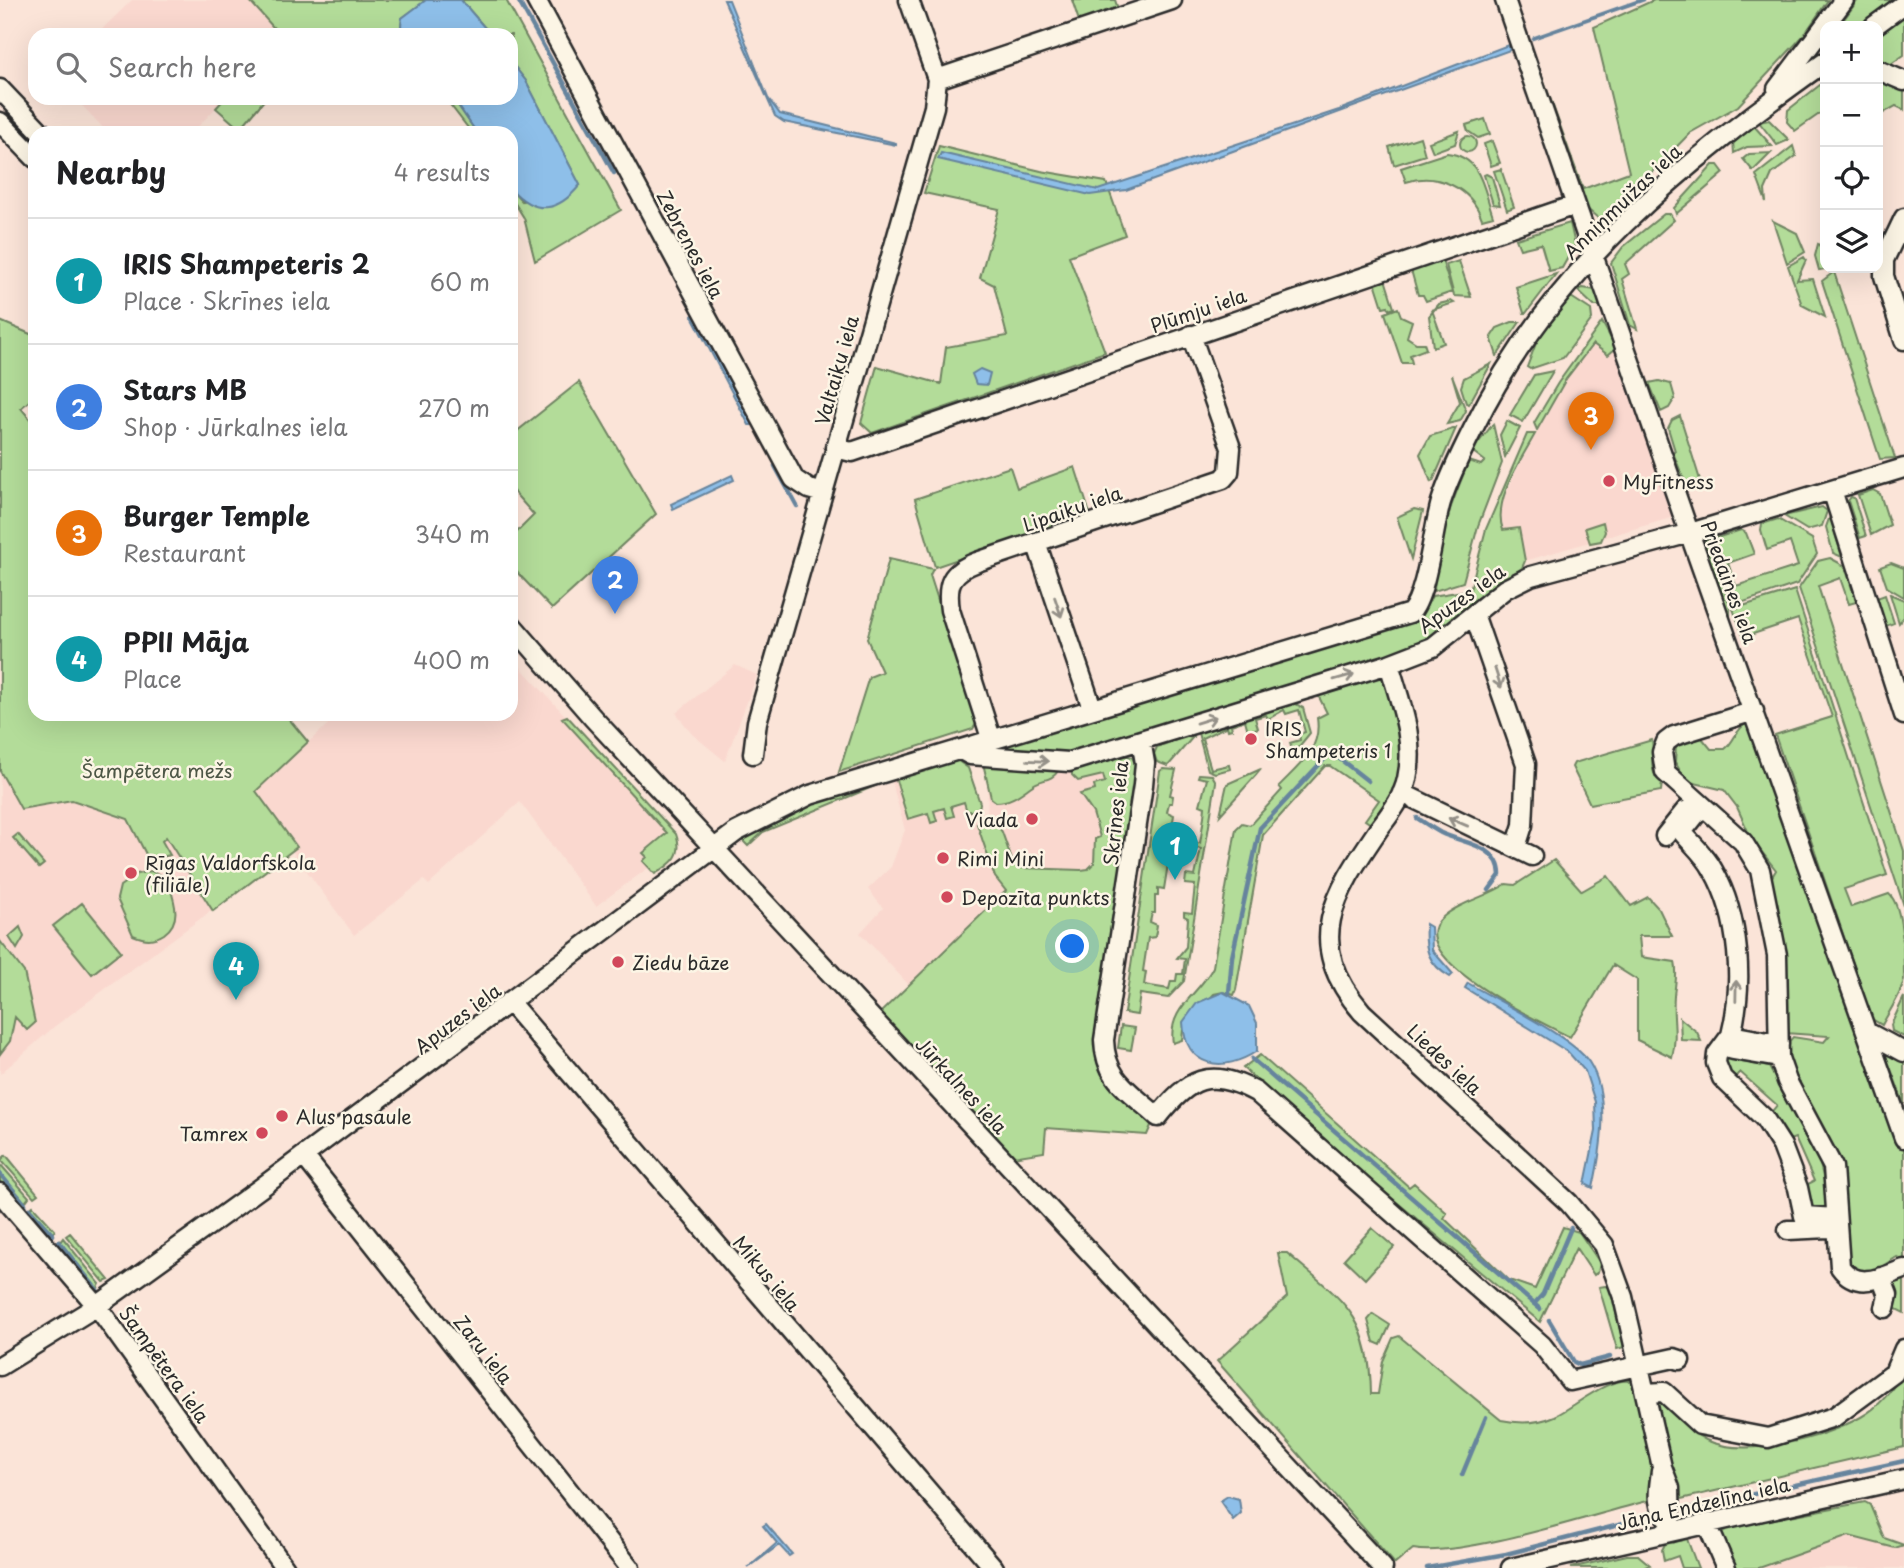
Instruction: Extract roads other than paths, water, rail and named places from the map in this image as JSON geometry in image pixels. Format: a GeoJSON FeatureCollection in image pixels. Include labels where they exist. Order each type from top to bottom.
{"type":"FeatureCollection","features":[{"type":"Feature","properties":{"kind":"street","name":"Zebrenes iela"},"geometry":{"type":"LineString","coordinates":[[536,0],[794,479],[809,489],[823,493]]}},
{"type":"Feature","properties":{"kind":"street","name":"Valtaiķu iela"},"geometry":{"type":"LineString","coordinates":[[753,754],[757,722],[934,107],[937,79],[909,0]]}},
{"type":"Feature","properties":{"kind":"street"},"geometry":{"type":"LineString","coordinates":[[937,79],[1172,0]]}},
{"type":"Feature","properties":{"kind":"street","name":"Priedaines iela"},"geometry":{"type":"LineString","coordinates":[[1505,0],[1904,1138]]}},
{"type":"Feature","properties":{"kind":"street","name":"Anniņmuižas iela"},"geometry":{"type":"LineString","coordinates":[[1766,104],[1844,0]]}},
{"type":"Feature","properties":{"kind":"street"},"geometry":{"type":"LineString","coordinates":[[1881,21],[1904,4]]}},
{"type":"Feature","properties":{"kind":"street","name":"Anniņmuižas iela"},"geometry":{"type":"LineString","coordinates":[[1410,613],[1419,604],[1442,500],[1485,403],[1518,350],[1592,254],[1675,174],[1820,66]]}},
{"type":"Feature","properties":{"kind":"street"},"geometry":{"type":"LineString","coordinates":[[1883,72],[1904,81]]}},
{"type":"Feature","properties":{"kind":"street"},"geometry":{"type":"LineString","coordinates":[[0,89],[35,126]]}},
{"type":"Feature","properties":{"kind":"street"},"geometry":{"type":"LineString","coordinates":[[0,122],[28,151]]}},
{"type":"Feature","properties":{"kind":"street","name":"Plūmju iela"},"geometry":{"type":"LineString","coordinates":[[835,448],[852,452],[1576,205]]}},
{"type":"Feature","properties":{"kind":"street"},"geometry":{"type":"LineString","coordinates":[[1904,218],[1884,260],[1884,276],[1904,340]]}},
{"type":"Feature","properties":{"kind":"street","name":"Lipaiķu iela"},"geometry":{"type":"LineString","coordinates":[[991,738],[950,610],[947,591],[951,577],[961,568],[1223,479],[1229,472],[1231,448],[1191,335]]}},
{"type":"Feature","properties":{"kind":"street","name":"Apuzes iela"},"geometry":{"type":"LineString","coordinates":[[961,750],[970,755],[1069,762],[1389,664],[1433,648],[1505,589],[1531,576],[1690,533],[1904,468]]}},
{"type":"Feature","properties":{"kind":"street"},"geometry":{"type":"LineString","coordinates":[[1832,490],[1904,715]]}},
{"type":"Feature","properties":{"kind":"street"},"geometry":{"type":"LineString","coordinates":[[1036,542],[1092,708]]}},
{"type":"Feature","properties":{"kind":"street","name":"Apuzes iela"},"geometry":{"type":"LineString","coordinates":[[0,1366],[97,1306],[304,1156],[511,1004],[736,832],[810,794],[1410,613]]}},
{"type":"Feature","properties":{"kind":"street"},"geometry":{"type":"LineString","coordinates":[[1402,793],[1444,816],[1524,851],[1526,764],[1474,614]]}},
{"type":"Feature","properties":{"kind":"street","name":"Jūrkalnes iela"},"geometry":{"type":"LineString","coordinates":[[518,630],[566,689],[1383,1568]]}},
{"type":"Feature","properties":{"kind":"street","name":"Liedes iela"},"geometry":{"type":"LineString","coordinates":[[1389,664],[1410,749],[1407,782],[1334,902],[1329,942],[1339,981],[1362,1012],[1583,1218],[1604,1245],[1616,1272],[1662,1467],[1670,1488],[1670,1526]]}},
{"type":"Feature","properties":{"kind":"street"},"geometry":{"type":"LineString","coordinates":[[1754,711],[1674,736],[1666,742],[1661,761],[1665,772],[1743,842],[1760,870],[1777,955],[1779,1051],[1787,1081],[1833,1167],[1838,1258],[1843,1272],[1857,1281],[1904,1269]]}},
{"type":"Feature","properties":{"kind":"street","name":"Skrīnes iela"},"geometry":{"type":"LineString","coordinates":[[1141,740],[1145,763],[1143,785],[1104,1054],[1112,1075],[1158,1117],[1189,1083],[1196,1080],[1236,1082],[1256,1092],[1542,1345],[1566,1379],[1584,1380],[1640,1366]]}},
{"type":"Feature","properties":{"kind":"street"},"geometry":{"type":"LineString","coordinates":[[1665,836],[1698,803]]}},
{"type":"Feature","properties":{"kind":"street"},"geometry":{"type":"LineString","coordinates":[[1698,803],[1682,832],[1712,868],[1730,906],[1737,960],[1736,1018],[1732,1043],[1717,1054],[1716,1063],[1721,1077],[1764,1118],[1782,1146],[1795,1178],[1804,1216],[1836,1222]]}},
{"type":"Feature","properties":{"kind":"street","name":"Mikus iela"},"geometry":{"type":"LineString","coordinates":[[511,1004],[994,1568]]}},
{"type":"Feature","properties":{"kind":"street"},"geometry":{"type":"LineString","coordinates":[[1867,1031],[1904,1052]]}},
{"type":"Feature","properties":{"kind":"street"},"geometry":{"type":"LineString","coordinates":[[1732,1043],[1779,1051]]}},
{"type":"Feature","properties":{"kind":"street","name":"Zaru iela"},"geometry":{"type":"LineString","coordinates":[[304,1156],[629,1568]]}},
{"type":"Feature","properties":{"kind":"street","name":"Šampētera iela"},"geometry":{"type":"LineString","coordinates":[[0,1193],[97,1306],[285,1568]]}},
{"type":"Feature","properties":{"kind":"street"},"geometry":{"type":"LineString","coordinates":[[1788,1230],[1836,1222]]}},
{"type":"Feature","properties":{"kind":"street"},"geometry":{"type":"LineString","coordinates":[[1881,1277],[1888,1295],[1885,1308]]}},
{"type":"Feature","properties":{"kind":"street"},"geometry":{"type":"LineString","coordinates":[[1645,1392],[1664,1392],[1700,1425],[1768,1438],[1834,1417],[1894,1373],[1904,1349]]}},
{"type":"Feature","properties":{"kind":"street"},"geometry":{"type":"LineString","coordinates":[[1640,1366],[1674,1358],[1680,1360]]}},
{"type":"Feature","properties":{"kind":"street","name":"Jāņa Endzelīna iela"},"geometry":{"type":"LineString","coordinates":[[1511,1568],[1670,1526],[1707,1524],[1904,1479]]}},
{"type":"Feature","properties":{"kind":"street"},"geometry":{"type":"LineString","coordinates":[[1707,1524],[1726,1568]]}},
{"type":"Feature","properties":{"kind":"water"},"geometry":{"type":"Polygon","coordinates":[[[426,0],[461,0],[485,28],[402,28],[402,18],[426,0]]]}},
{"type":"Feature","properties":{"kind":"water"},"geometry":{"type":"Polygon","coordinates":[[[724,0],[729,0],[768,98],[780,114],[896,145],[784,122],[775,116],[724,0]]]}},
{"type":"Feature","properties":{"kind":"water"},"geometry":{"type":"Polygon","coordinates":[[[1645,0],[1533,39],[1534,37],[1645,0]]]}},
{"type":"Feature","properties":{"kind":"water"},"geometry":{"type":"Polygon","coordinates":[[[1508,45],[1510,50],[1126,190],[1090,195],[938,159],[941,153],[1098,190],[1339,110],[1508,45]]]}},
{"type":"Feature","properties":{"kind":"water"},"geometry":{"type":"Polygon","coordinates":[[[518,71],[526,81],[580,185],[555,205],[538,207],[529,204],[518,196],[518,126],[472,126],[458,105],[518,105],[518,71]]]}},
{"type":"Feature","properties":{"kind":"water"},"geometry":{"type":"Polygon","coordinates":[[[695,313],[753,425],[749,425],[692,316],[695,313]]]}},
{"type":"Feature","properties":{"kind":"water"},"geometry":{"type":"Polygon","coordinates":[[[980,369],[990,373],[987,385],[976,384],[972,374],[980,369]]]}},
{"type":"Feature","properties":{"kind":"water"},"geometry":{"type":"Polygon","coordinates":[[[732,475],[734,480],[673,509],[671,504],[732,475]]]}},
{"type":"Feature","properties":{"kind":"water"},"geometry":{"type":"Polygon","coordinates":[[[1426,924],[1431,927],[1432,950],[1453,974],[1450,977],[1437,967],[1429,955],[1426,924]]]}},
{"type":"Feature","properties":{"kind":"water"},"geometry":{"type":"Polygon","coordinates":[[[1468,983],[1567,1041],[1589,1062],[1596,1076],[1602,1107],[1601,1141],[1593,1188],[1585,1184],[1596,1131],[1595,1102],[1585,1071],[1568,1052],[1465,988],[1468,983]]]}},
{"type":"Feature","properties":{"kind":"water"},"geometry":{"type":"Polygon","coordinates":[[[1223,992],[1249,1006],[1257,1023],[1257,1051],[1244,1058],[1220,1064],[1199,1058],[1191,1049],[1185,1038],[1183,1022],[1197,1003],[1223,992]]]}},
{"type":"Feature","properties":{"kind":"water"},"geometry":{"type":"Polygon","coordinates":[[[1228,1496],[1239,1499],[1241,1513],[1233,1520],[1220,1501],[1228,1496]]]}},
{"type":"Feature","properties":{"kind":"water"},"geometry":{"type":"Polygon","coordinates":[[[766,1524],[792,1554],[789,1556],[779,1545],[748,1568],[777,1543],[763,1526],[766,1524]]]}},
{"type":"Feature","properties":{"kind":"waterway"},"geometry":{"type":"LineString","coordinates":[[518,0],[614,173]]}},
{"type":"Feature","properties":{"kind":"waterway"},"geometry":{"type":"LineString","coordinates":[[775,466],[797,506]]}},
{"type":"Feature","properties":{"kind":"waterway"},"geometry":{"type":"LineString","coordinates":[[1229,993],[1232,957],[1260,828],[1331,752],[1368,781]]}},
{"type":"Feature","properties":{"kind":"waterway"},"geometry":{"type":"LineString","coordinates":[[1417,818],[1441,833],[1478,846],[1494,857],[1500,875],[1489,890]]}},
{"type":"Feature","properties":{"kind":"waterway"},"geometry":{"type":"LineString","coordinates":[[1252,1059],[1540,1309]]}},
{"type":"Feature","properties":{"kind":"waterway"},"geometry":{"type":"LineString","coordinates":[[0,1174],[25,1204]]}},
{"type":"Feature","properties":{"kind":"waterway"},"geometry":{"type":"LineString","coordinates":[[29,1209],[53,1235]]}},
{"type":"Feature","properties":{"kind":"waterway"},"geometry":{"type":"LineString","coordinates":[[1534,1304],[1543,1294],[1571,1228]]}},
{"type":"Feature","properties":{"kind":"waterway"},"geometry":{"type":"LineString","coordinates":[[59,1242],[97,1290]]}},
{"type":"Feature","properties":{"kind":"waterway"},"geometry":{"type":"LineString","coordinates":[[1549,1320],[1574,1362],[1580,1365],[1610,1357]]}},
{"type":"Feature","properties":{"kind":"waterway"},"geometry":{"type":"LineString","coordinates":[[1462,1475],[1486,1417]]}},
{"type":"Feature","properties":{"kind":"waterway"},"geometry":{"type":"LineString","coordinates":[[1686,1509],[1904,1461]]}},
{"type":"Feature","properties":{"kind":"waterway"},"geometry":{"type":"LineString","coordinates":[[1427,1568],[1506,1554],[1650,1517]]}},
{"type":"Feature","properties":{"kind":"place","name":"Burger Temple"},"geometry":{"type":"Point","coordinates":[1591,450]}},
{"type":"Feature","properties":{"kind":"place","name":"MyFitness"},"geometry":{"type":"Point","coordinates":[1609,481]}},
{"type":"Feature","properties":{"kind":"place","name":"Stars MB"},"geometry":{"type":"Point","coordinates":[615,614]}},
{"type":"Feature","properties":{"kind":"place","name":"IRIS Shampeteris 1"},"geometry":{"type":"Point","coordinates":[1251,739]}},
{"type":"Feature","properties":{"kind":"place","name":"Viada"},"geometry":{"type":"Point","coordinates":[1032,819]}},
{"type":"Feature","properties":{"kind":"place","name":"Rimi Mini"},"geometry":{"type":"Point","coordinates":[943,858]}},
{"type":"Feature","properties":{"kind":"place","name":"Rīgas Valdorfskola (filiāle)"},"geometry":{"type":"Point","coordinates":[131,873]}},
{"type":"Feature","properties":{"kind":"place","name":"IRIS Shampeteris 2"},"geometry":{"type":"Point","coordinates":[1175,880]}},
{"type":"Feature","properties":{"kind":"place","name":"Depozīta punkts"},"geometry":{"type":"Point","coordinates":[947,897]}},
{"type":"Feature","properties":{"kind":"place","name":"Ziedu bāze"},"geometry":{"type":"Point","coordinates":[618,962]}},
{"type":"Feature","properties":{"kind":"place","name":"PPII Māja"},"geometry":{"type":"Point","coordinates":[236,1000]}},
{"type":"Feature","properties":{"kind":"place","name":"Alus pasaule"},"geometry":{"type":"Point","coordinates":[282,1116]}},
{"type":"Feature","properties":{"kind":"place","name":"Tamrex"},"geometry":{"type":"Point","coordinates":[262,1133]}},
{"type":"Feature","properties":{"kind":"park label","name":"Šampētera mežs"},"geometry":{"type":"Point","coordinates":[157,770]}}]}
